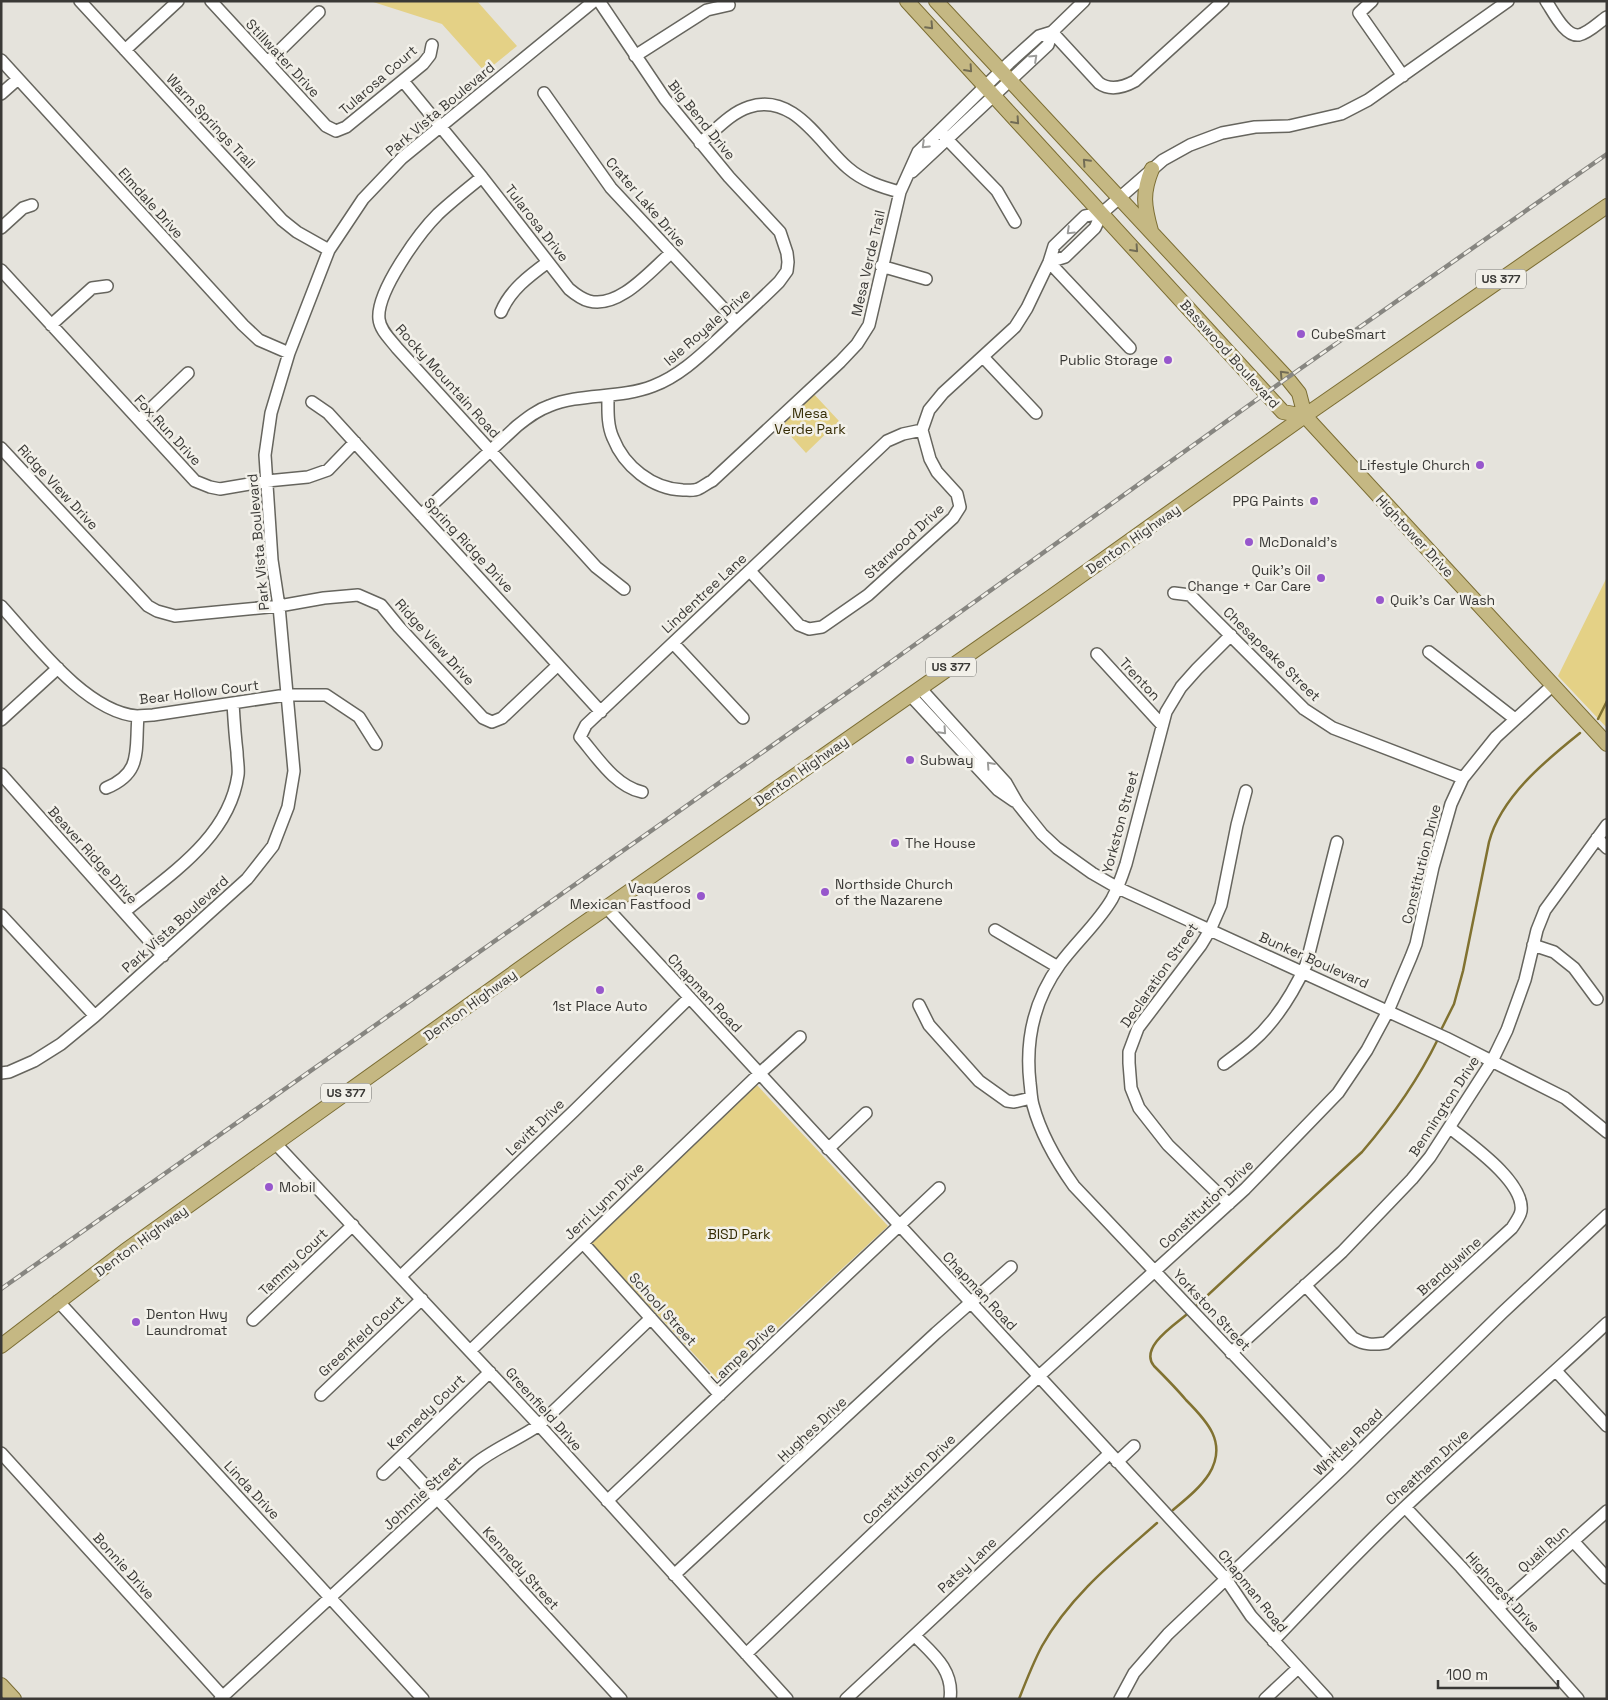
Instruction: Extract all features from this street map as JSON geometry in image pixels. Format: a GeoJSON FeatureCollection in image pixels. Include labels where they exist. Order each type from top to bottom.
{"type":"FeatureCollection","features":[{"type":"Feature","properties":{"kind":"main road","name":"Basswood Boulevard"},"geometry":{"type":"LineString","coordinates":[[907,1],[1283,412],[1305,416],[1299,393],[1293,385],[936,1]]}},
{"type":"Feature","properties":{"kind":"main road"},"geometry":{"type":"LineString","coordinates":[[1152,169],[1145,190],[1145,208],[1152,234]]}},
{"type":"Feature","properties":{"kind":"main road","name":"Denton Highway"},"geometry":{"type":"LineString","coordinates":[[1,1346],[125,1251],[606,908],[1051,598],[1305,416],[1607,206]]}},
{"type":"Feature","properties":{"kind":"main road","name":"Hightower Drive"},"geometry":{"type":"LineString","coordinates":[[1305,416],[1607,744]]}},
{"type":"Feature","properties":{"kind":"main road"},"geometry":{"type":"LineString","coordinates":[[1,1686],[14,1699]]}},
{"type":"Feature","properties":{"kind":"street","name":"Warm Springs Trail"},"geometry":{"type":"LineString","coordinates":[[80,1],[282,220],[297,232],[329,250]]}},
{"type":"Feature","properties":{"kind":"street"},"geometry":{"type":"LineString","coordinates":[[125,50],[178,1]]}},
{"type":"Feature","properties":{"kind":"street","name":"Stillwater Drive"},"geometry":{"type":"LineString","coordinates":[[211,1],[326,126],[336,132]]}},
{"type":"Feature","properties":{"kind":"street","name":"Park Vista Boulevard"},"geometry":{"type":"LineString","coordinates":[[1,1073],[9,1072],[34,1061],[61,1044],[95,1016],[247,879],[273,846],[288,807],[294,771],[279,606],[272,560],[265,456],[271,413],[288,353],[329,250],[363,199],[402,158],[594,1]]}},
{"type":"Feature","properties":{"kind":"street","name":"Big Bend Drive"},"geometry":{"type":"LineString","coordinates":[[599,1],[665,99],[700,143],[780,232],[787,253]]}},
{"type":"Feature","properties":{"kind":"street","name":"Mesa Verde Trail"},"geometry":{"type":"LineString","coordinates":[[608,396],[610,431],[617,446],[630,464],[649,481],[658,486],[672,489],[697,490],[712,481],[840,362],[857,344],[869,325],[900,192],[918,152],[943,135],[1006,76],[1048,45],[1052,32],[1084,1]]}},
{"type":"Feature","properties":{"kind":"street"},"geometry":{"type":"LineString","coordinates":[[1052,32],[1099,83],[1105,87],[1121,87],[1135,81],[1223,1]]}},
{"type":"Feature","properties":{"kind":"street"},"geometry":{"type":"LineString","coordinates":[[1372,1],[1359,13],[1403,76]]}},
{"type":"Feature","properties":{"kind":"street"},"geometry":{"type":"LineString","coordinates":[[922,430],[929,410],[943,393],[1015,327],[1027,308],[1049,262],[1064,257],[1095,228],[1102,213],[1162,160],[1190,145],[1222,133],[1255,128],[1289,126],[1341,114],[1368,100],[1508,1]]}},
{"type":"Feature","properties":{"kind":"street"},"geometry":{"type":"LineString","coordinates":[[1546,1],[1565,29],[1572,34],[1579,35],[1586,32],[1607,17]]}},
{"type":"Feature","properties":{"kind":"street"},"geometry":{"type":"LineString","coordinates":[[635,56],[707,10],[729,4]]}},
{"type":"Feature","properties":{"kind":"street"},"geometry":{"type":"LineString","coordinates":[[268,62],[319,12]]}},
{"type":"Feature","properties":{"kind":"street","name":"Tularosa Court"},"geometry":{"type":"LineString","coordinates":[[336,132],[346,127],[423,64],[430,56],[432,45]]}},
{"type":"Feature","properties":{"kind":"street","name":"Elmdale Drive"},"geometry":{"type":"LineString","coordinates":[[1,60],[243,325],[260,340],[288,353]]}},
{"type":"Feature","properties":{"kind":"street"},"geometry":{"type":"LineString","coordinates":[[1,94],[18,79]]}},
{"type":"Feature","properties":{"kind":"street","name":"Tularosa Drive"},"geometry":{"type":"LineString","coordinates":[[403,81],[482,177],[569,289],[580,298],[590,301],[609,302],[622,295],[671,253]]}},
{"type":"Feature","properties":{"kind":"street","name":"Crater Lake Drive"},"geometry":{"type":"LineString","coordinates":[[544,93],[611,188],[736,322]]}},
{"type":"Feature","properties":{"kind":"street"},"geometry":{"type":"LineString","coordinates":[[700,143],[740,111],[761,105],[777,106],[789,111],[801,120],[840,160],[858,175],[875,185],[900,192]]}},
{"type":"Feature","properties":{"kind":"street"},"geometry":{"type":"LineString","coordinates":[[943,135],[997,191],[1015,222]]}},
{"type":"Feature","properties":{"kind":"street","name":"Rocky Mountain Road"},"geometry":{"type":"LineString","coordinates":[[482,177],[451,202],[425,229],[389,283],[381,303],[379,320],[383,331],[397,348],[596,567],[624,589]]}},
{"type":"Feature","properties":{"kind":"street"},"geometry":{"type":"LineString","coordinates":[[1,228],[23,208],[32,205]]}},
{"type":"Feature","properties":{"kind":"street","name":"Isle Royale Drive"},"geometry":{"type":"LineString","coordinates":[[421,515],[490,450],[534,413],[549,405],[563,401],[636,392],[669,379],[708,348],[779,282],[787,271],[787,253]]}},
{"type":"Feature","properties":{"kind":"street"},"geometry":{"type":"LineString","coordinates":[[501,312],[510,295],[548,262]]}},
{"type":"Feature","properties":{"kind":"street"},"geometry":{"type":"LineString","coordinates":[[1049,262],[1130,348]]}},
{"type":"Feature","properties":{"kind":"street"},"geometry":{"type":"LineString","coordinates":[[882,266],[926,279]]}},
{"type":"Feature","properties":{"kind":"street","name":"Fox Run Drive"},"geometry":{"type":"LineString","coordinates":[[1,270],[182,468],[202,484],[220,489],[319,474],[328,470],[354,442]]}},
{"type":"Feature","properties":{"kind":"street"},"geometry":{"type":"LineString","coordinates":[[51,325],[92,288],[107,286]]}},
{"type":"Feature","properties":{"kind":"street"},"geometry":{"type":"LineString","coordinates":[[983,357],[1036,413]]}},
{"type":"Feature","properties":{"kind":"street"},"geometry":{"type":"LineString","coordinates":[[139,420],[188,374]]}},
{"type":"Feature","properties":{"kind":"street","name":"Spring Ridge Drive"},"geometry":{"type":"LineString","coordinates":[[312,402],[328,413],[601,712]]}},
{"type":"Feature","properties":{"kind":"street","name":"Starwood Drive"},"geometry":{"type":"LineString","coordinates":[[750,570],[799,625],[809,629],[822,627],[868,595],[953,518],[960,507],[958,494],[937,472],[930,459],[922,430]]}},
{"type":"Feature","properties":{"kind":"street","name":"Lindentree Lane"},"geometry":{"type":"LineString","coordinates":[[642,792],[630,789],[618,780],[580,737],[586,725],[887,441],[904,434],[922,430]]}},
{"type":"Feature","properties":{"kind":"street","name":"Ridge View Drive"},"geometry":{"type":"LineString","coordinates":[[1,448],[148,606],[157,611],[175,616],[279,606],[324,598],[358,595],[381,605],[399,627],[484,718],[492,722],[502,718],[558,664]]}},
{"type":"Feature","properties":{"kind":"street","name":"Chesapeake Street"},"geometry":{"type":"LineString","coordinates":[[1174,593],[1190,595],[1304,709],[1325,723],[1333,728],[1463,778]]}},
{"type":"Feature","properties":{"kind":"street","name":"Bear Hollow Court"},"geometry":{"type":"LineString","coordinates":[[1,606],[54,664],[90,697],[122,712],[138,716],[286,695],[326,694],[359,717],[376,744]]}},
{"type":"Feature","properties":{"kind":"street","name":"Yorkston Street"},"geometry":{"type":"LineString","coordinates":[[1231,635],[1181,687],[1166,712],[1118,888],[1103,912],[1058,967],[1035,1013],[1030,1028],[1028,1063],[1032,1098],[1037,1117],[1055,1158],[1074,1186],[1342,1469]]}},
{"type":"Feature","properties":{"kind":"street"},"geometry":{"type":"LineString","coordinates":[[673,643],[743,718]]}},
{"type":"Feature","properties":{"kind":"street"},"geometry":{"type":"LineString","coordinates":[[1429,652],[1515,719]]}},
{"type":"Feature","properties":{"kind":"street","name":"Trenton"},"geometry":{"type":"LineString","coordinates":[[1096,654],[1162,725]]}},
{"type":"Feature","properties":{"kind":"street"},"geometry":{"type":"LineString","coordinates":[[1,720],[54,664]]}},
{"type":"Feature","properties":{"kind":"street","name":"Constitution Drive"},"geometry":{"type":"LineString","coordinates":[[746,1654],[1038,1377],[1229,1204],[1338,1093],[1367,1050],[1388,1011],[1416,944],[1433,866],[1451,804],[1463,778],[1496,737],[1552,685]]}},
{"type":"Feature","properties":{"kind":"street","name":"Bunker Boulevard"},"geometry":{"type":"LineString","coordinates":[[915,692],[969,751],[1006,783],[1018,804],[1042,834],[1057,848],[1092,873],[1118,888],[1388,1011],[1492,1061],[1565,1098],[1607,1132]]}},
{"type":"Feature","properties":{"kind":"street"},"geometry":{"type":"LineString","coordinates":[[124,912],[197,851],[214,832],[224,816],[232,799],[238,774],[233,703]]}},
{"type":"Feature","properties":{"kind":"street"},"geometry":{"type":"LineString","coordinates":[[106,788],[124,780],[134,765],[138,716]]}},
{"type":"Feature","properties":{"kind":"street","name":"Beaver Ridge Drive"},"geometry":{"type":"LineString","coordinates":[[1,774],[163,956]]}},
{"type":"Feature","properties":{"kind":"street","name":"Declaration Street"},"geometry":{"type":"LineString","coordinates":[[1229,1204],[1168,1145],[1139,1108],[1131,1088],[1128,1064],[1129,1052],[1138,1028],[1192,957],[1210,930],[1221,905],[1237,825],[1246,791]]}},
{"type":"Feature","properties":{"kind":"street","name":"Bennington Drive"},"geometry":{"type":"LineString","coordinates":[[1231,1353],[1342,1252],[1412,1179],[1450,1128],[1492,1061],[1507,1030],[1525,980],[1533,945],[1545,910],[1607,824]]}},
{"type":"Feature","properties":{"kind":"street"},"geometry":{"type":"LineString","coordinates":[[1597,838],[1607,848]]}},
{"type":"Feature","properties":{"kind":"street"},"geometry":{"type":"LineString","coordinates":[[1224,1064],[1254,1041],[1288,998],[1303,972],[1337,842]]}},
{"type":"Feature","properties":{"kind":"street","name":"Chapman Road"},"geometry":{"type":"LineString","coordinates":[[606,908],[1226,1579],[1251,1616],[1327,1699]]}},
{"type":"Feature","properties":{"kind":"street"},"geometry":{"type":"LineString","coordinates":[[1,915],[95,1016]]}},
{"type":"Feature","properties":{"kind":"street"},"geometry":{"type":"LineString","coordinates":[[994,930],[1058,967]]}},
{"type":"Feature","properties":{"kind":"street"},"geometry":{"type":"LineString","coordinates":[[1533,945],[1554,952],[1574,968],[1597,999]]}},
{"type":"Feature","properties":{"kind":"street","name":"Levitt Drive"},"geometry":{"type":"LineString","coordinates":[[401,1276],[689,998]]}},
{"type":"Feature","properties":{"kind":"street"},"geometry":{"type":"LineString","coordinates":[[919,1005],[929,1025],[979,1081],[1007,1101],[1014,1102],[1032,1098]]}},
{"type":"Feature","properties":{"kind":"street","name":"Jerri Lynn Drive"},"geometry":{"type":"LineString","coordinates":[[470,1351],[800,1037]]}},
{"type":"Feature","properties":{"kind":"street"},"geometry":{"type":"LineString","coordinates":[[828,1149],[866,1113]]}},
{"type":"Feature","properties":{"kind":"street","name":"Brandywine"},"geometry":{"type":"LineString","coordinates":[[1305,1285],[1353,1338],[1370,1345],[1386,1343],[1512,1228],[1521,1211],[1516,1192],[1508,1178],[1498,1167],[1450,1128]]}},
{"type":"Feature","properties":{"kind":"street","name":"Greenfield Drive"},"geometry":{"type":"LineString","coordinates":[[276,1144],[539,1425],[787,1699]]}},
{"type":"Feature","properties":{"kind":"street","name":"Lampe Drive"},"geometry":{"type":"LineString","coordinates":[[607,1501],[939,1188]]}},
{"type":"Feature","properties":{"kind":"street","name":"Whitley Road"},"geometry":{"type":"LineString","coordinates":[[1120,1699],[1134,1674],[1168,1634],[1342,1469],[1502,1313],[1607,1215]]}},
{"type":"Feature","properties":{"kind":"street","name":"Tammy Court"},"geometry":{"type":"LineString","coordinates":[[253,1320],[352,1225]]}},
{"type":"Feature","properties":{"kind":"street","name":"School Street"},"geometry":{"type":"LineString","coordinates":[[583,1242],[720,1395]]}},
{"type":"Feature","properties":{"kind":"street","name":"Hughes Drive"},"geometry":{"type":"LineString","coordinates":[[674,1576],[1011,1267]]}},
{"type":"Feature","properties":{"kind":"street","name":"Greenfield Court"},"geometry":{"type":"LineString","coordinates":[[321,1395],[422,1299]]}},
{"type":"Feature","properties":{"kind":"street","name":"Linda Drive"},"geometry":{"type":"LineString","coordinates":[[58,1301],[423,1699]]}},
{"type":"Feature","properties":{"kind":"street","name":"Johnnie Street"},"geometry":{"type":"LineString","coordinates":[[222,1698],[330,1596],[486,1456],[539,1425],[651,1318]]}},
{"type":"Feature","properties":{"kind":"street","name":"Cheatham Drive"},"geometry":{"type":"LineString","coordinates":[[1273,1641],[1369,1541],[1607,1323]]}},
{"type":"Feature","properties":{"kind":"street"},"geometry":{"type":"LineString","coordinates":[[1556,1371],[1607,1426]]}},
{"type":"Feature","properties":{"kind":"street","name":"Kennedy Court"},"geometry":{"type":"LineString","coordinates":[[384,1474],[490,1372]]}},
{"type":"Feature","properties":{"kind":"street","name":"Patsy Lane"},"geometry":{"type":"LineString","coordinates":[[846,1699],[1113,1458],[1134,1446]]}},
{"type":"Feature","properties":{"kind":"street","name":"Bonnie Drive"},"geometry":{"type":"LineString","coordinates":[[1,1452],[222,1698]]}},
{"type":"Feature","properties":{"kind":"street","name":"Kennedy Street"},"geometry":{"type":"LineString","coordinates":[[400,1458],[621,1699]]}},
{"type":"Feature","properties":{"kind":"street","name":"Highcrest Drive"},"geometry":{"type":"LineString","coordinates":[[1405,1507],[1578,1699]]}},
{"type":"Feature","properties":{"kind":"street","name":"Quail Run"},"geometry":{"type":"LineString","coordinates":[[1498,1608],[1607,1512]]}},
{"type":"Feature","properties":{"kind":"street"},"geometry":{"type":"LineString","coordinates":[[1574,1541],[1607,1578]]}},
{"type":"Feature","properties":{"kind":"street"},"geometry":{"type":"LineString","coordinates":[[915,1636],[946,1669],[949,1680],[950,1699]]}},
{"type":"Feature","properties":{"kind":"street"},"geometry":{"type":"LineString","coordinates":[[1265,1699],[1298,1668]]}},
{"type":"Feature","properties":{"kind":"green space"},"geometry":{"type":"Polygon","coordinates":[[[370,1],[477,1],[517,46],[485,72],[442,24],[370,1]]]}},
{"type":"Feature","properties":{"kind":"green space","name":"Mesa Verde Park"},"geometry":{"type":"Polygon","coordinates":[[[812,392],[839,421],[806,453],[779,423],[812,392]]]}},
{"type":"Feature","properties":{"kind":"green space"},"geometry":{"type":"Polygon","coordinates":[[[1607,577],[1607,728],[1558,676],[1607,577]]]}},
{"type":"Feature","properties":{"kind":"green space","name":"BISD Park"},"geometry":{"type":"Polygon","coordinates":[[[757,1085],[888,1226],[720,1382],[589,1241],[757,1085]]]}},
{"type":"Feature","properties":{"kind":"waterway"},"geometry":{"type":"LineString","coordinates":[[1598,719],[1607,701]]}},
{"type":"Feature","properties":{"kind":"waterway"},"geometry":{"type":"LineString","coordinates":[[1442,1028],[1454,1004],[1463,971],[1489,842],[1495,826],[1503,810],[1526,781],[1580,733]]}},
{"type":"Feature","properties":{"kind":"waterway"},"geometry":{"type":"LineString","coordinates":[[1195,1307],[1362,1152],[1404,1098],[1438,1039]]}},
{"type":"Feature","properties":{"kind":"waterway"},"geometry":{"type":"LineString","coordinates":[[1173,1510],[1209,1474],[1216,1452],[1216,1442],[1208,1424],[1154,1366],[1151,1359],[1154,1345],[1186,1315]]}},
{"type":"Feature","properties":{"kind":"waterway"},"geometry":{"type":"LineString","coordinates":[[1019,1699],[1042,1646],[1066,1611],[1094,1580],[1157,1523]]}},
{"type":"Feature","properties":{"kind":"railway"},"geometry":{"type":"LineString","coordinates":[[1,1289],[892,661],[1287,378],[1607,154]]}},
{"type":"Feature","properties":{"kind":"place","name":"CubeSmart"},"geometry":{"type":"Point","coordinates":[1301,334]}},
{"type":"Feature","properties":{"kind":"place","name":"Public Storage"},"geometry":{"type":"Point","coordinates":[1168,360]}},
{"type":"Feature","properties":{"kind":"place","name":"Lifestyle Church"},"geometry":{"type":"Point","coordinates":[1480,465]}},
{"type":"Feature","properties":{"kind":"place","name":"PPG Paints"},"geometry":{"type":"Point","coordinates":[1314,501]}},
{"type":"Feature","properties":{"kind":"place","name":"McDonald's"},"geometry":{"type":"Point","coordinates":[1249,542]}},
{"type":"Feature","properties":{"kind":"place","name":"Quik's Oil Change + Car Care"},"geometry":{"type":"Point","coordinates":[1321,578]}},
{"type":"Feature","properties":{"kind":"place","name":"Quik's Car Wash"},"geometry":{"type":"Point","coordinates":[1380,600]}},
{"type":"Feature","properties":{"kind":"place","name":"Subway"},"geometry":{"type":"Point","coordinates":[910,760]}},
{"type":"Feature","properties":{"kind":"place","name":"The House"},"geometry":{"type":"Point","coordinates":[895,843]}},
{"type":"Feature","properties":{"kind":"place","name":"Northside Church of the Nazarene"},"geometry":{"type":"Point","coordinates":[825,892]}},
{"type":"Feature","properties":{"kind":"place","name":"Vaqueros Mexican Fastfood"},"geometry":{"type":"Point","coordinates":[701,896]}},
{"type":"Feature","properties":{"kind":"place","name":"1st Place Auto"},"geometry":{"type":"Point","coordinates":[600,990]}},
{"type":"Feature","properties":{"kind":"place","name":"Mobil"},"geometry":{"type":"Point","coordinates":[269,1187]}},
{"type":"Feature","properties":{"kind":"place","name":"Denton Hwy Laundromat"},"geometry":{"type":"Point","coordinates":[136,1322]}}]}
